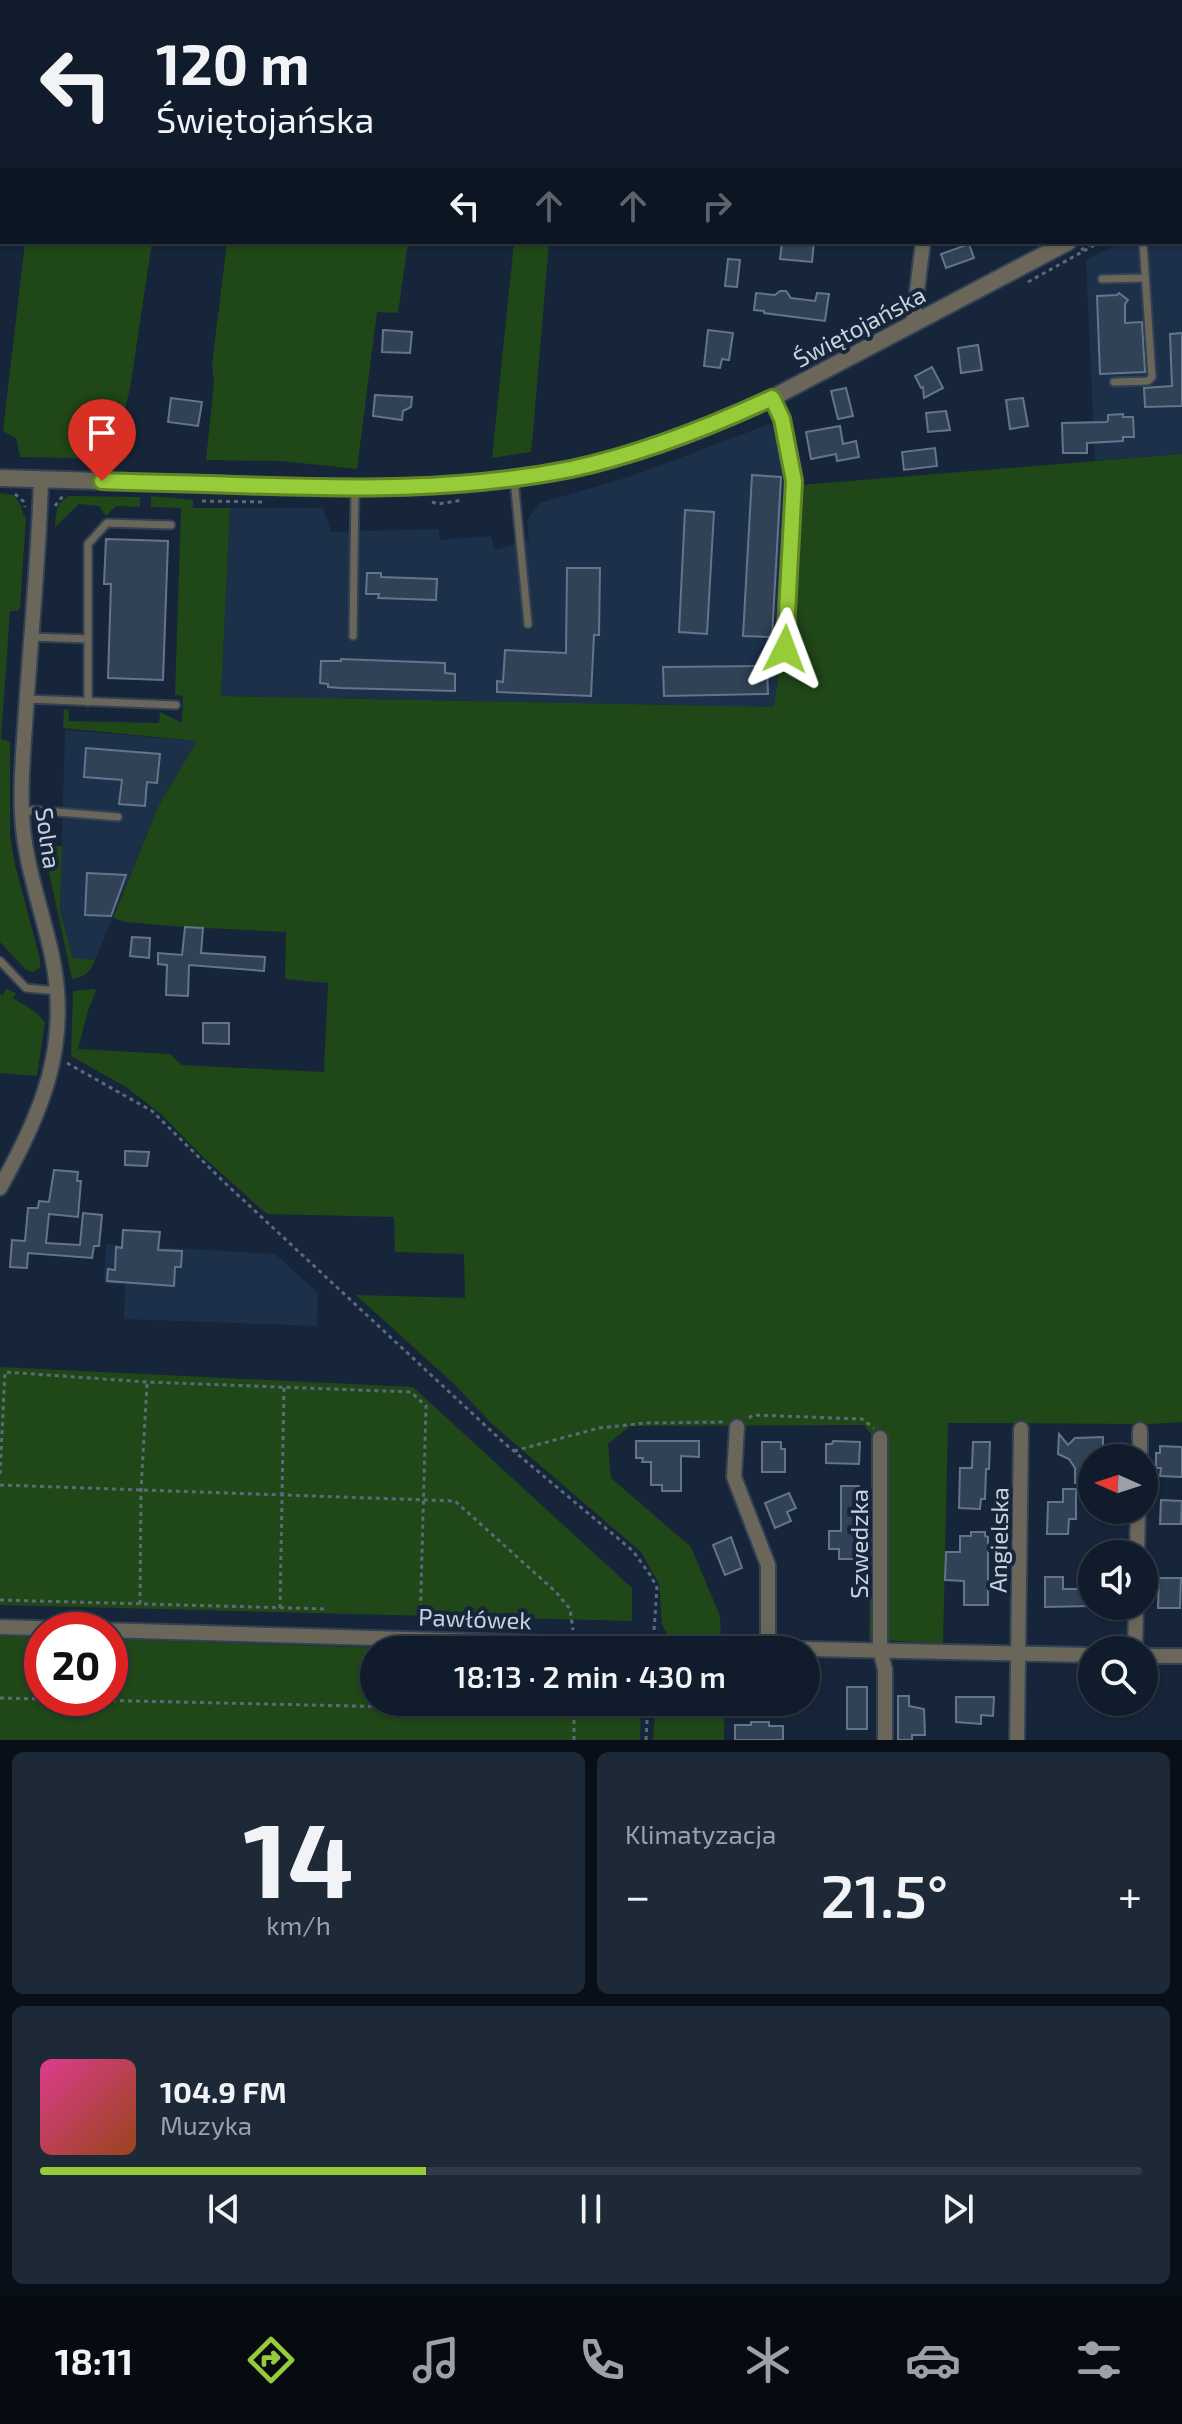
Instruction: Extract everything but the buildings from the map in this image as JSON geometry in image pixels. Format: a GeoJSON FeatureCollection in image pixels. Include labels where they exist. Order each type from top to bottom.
{"type":"FeatureCollection","features":[{"type":"Feature","properties":{"kind":"street"},"geometry":{"type":"LineString","coordinates":[[913,324],[923,244]]}},
{"type":"Feature","properties":{"kind":"street","name":"Świętojańska"},"geometry":{"type":"LineString","coordinates":[[8,487],[41,479],[355,488],[445,486],[514,479],[583,466],[651,448],[709,427],[772,398],[1064,244]]}},
{"type":"Feature","properties":{"kind":"street","name":"Solna"},"geometry":{"type":"LineString","coordinates":[[0,1188],[46,1092],[56,1047],[57,991],[25,846],[22,813],[31,637],[45,508],[41,479]]}},
{"type":"Feature","properties":{"kind":"street"},"geometry":{"type":"LineString","coordinates":[[737,1427],[734,1477],[768,1565],[768,1636]]}},
{"type":"Feature","properties":{"kind":"street","name":"Angielska"},"geometry":{"type":"LineString","coordinates":[[1017,1740],[1021,1429]]}},
{"type":"Feature","properties":{"kind":"street"},"geometry":{"type":"LineString","coordinates":[[1140,1430],[1140,1444]]}},
{"type":"Feature","properties":{"kind":"street","name":"Szwedzka"},"geometry":{"type":"LineString","coordinates":[[880,1438],[880,1650],[885,1669],[885,1740]]}},
{"type":"Feature","properties":{"kind":"street","name":"Pawłówek"},"geometry":{"type":"LineString","coordinates":[[0,1627],[360,1637]]}},
{"type":"Feature","properties":{"kind":"street","name":"Pawłówek"},"geometry":{"type":"LineString","coordinates":[[820,1648],[1078,1655]]}},
{"type":"Feature","properties":{"kind":"street"},"geometry":{"type":"LineString","coordinates":[[1158,1656],[1182,1656]]}},
{"type":"Feature","properties":{"kind":"lane"},"geometry":{"type":"LineString","coordinates":[[1114,382],[1148,381],[1152,377],[1143,244]]}},
{"type":"Feature","properties":{"kind":"lane"},"geometry":{"type":"LineString","coordinates":[[1102,279],[1145,278]]}},
{"type":"Feature","properties":{"kind":"lane"},"geometry":{"type":"LineString","coordinates":[[772,398],[782,419],[794,481],[785,649]]}},
{"type":"Feature","properties":{"kind":"lane"},"geometry":{"type":"LineString","coordinates":[[514,479],[528,624]]}},
{"type":"Feature","properties":{"kind":"lane"},"geometry":{"type":"LineString","coordinates":[[353,636],[355,488]]}},
{"type":"Feature","properties":{"kind":"lane"},"geometry":{"type":"LineString","coordinates":[[88,702],[88,544],[105,521],[171,525]]}},
{"type":"Feature","properties":{"kind":"lane"},"geometry":{"type":"LineString","coordinates":[[31,637],[88,639]]}},
{"type":"Feature","properties":{"kind":"lane"},"geometry":{"type":"LineString","coordinates":[[27,699],[176,705]]}},
{"type":"Feature","properties":{"kind":"lane"},"geometry":{"type":"LineString","coordinates":[[22,813],[33,810],[118,817]]}},
{"type":"Feature","properties":{"kind":"lane"},"geometry":{"type":"LineString","coordinates":[[0,961],[26,988],[57,991]]}},
{"type":"Feature","properties":{"kind":"path"},"geometry":{"type":"LineString","coordinates":[[1091,244],[1026,282],[1096,244]]}},
{"type":"Feature","properties":{"kind":"path"},"geometry":{"type":"LineString","coordinates":[[8,487],[23,496],[28,504],[45,508],[54,512],[61,498],[70,493],[60,495],[45,508],[25,511],[23,501],[8,487]]}},
{"type":"Feature","properties":{"kind":"path"},"geometry":{"type":"LineString","coordinates":[[429,500],[438,504],[466,497]]}},
{"type":"Feature","properties":{"kind":"path"},"geometry":{"type":"LineString","coordinates":[[201,499],[256,503],[270,499]]}},
{"type":"Feature","properties":{"kind":"path"},"geometry":{"type":"LineString","coordinates":[[62,1073],[65,1062],[152,1111],[225,1183],[514,1451],[633,1551],[657,1588],[654,1636]]}},
{"type":"Feature","properties":{"kind":"path"},"geometry":{"type":"LineString","coordinates":[[0,1474],[5,1372],[147,1382],[411,1392],[426,1406],[420,1636]]}},
{"type":"Feature","properties":{"kind":"path"},"geometry":{"type":"LineString","coordinates":[[140,1604],[141,1490],[147,1382]]}},
{"type":"Feature","properties":{"kind":"path"},"geometry":{"type":"LineString","coordinates":[[280,1608],[284,1388]]}},
{"type":"Feature","properties":{"kind":"path"},"geometry":{"type":"LineString","coordinates":[[514,1451],[599,1428],[646,1423],[723,1422],[737,1427],[753,1415],[862,1419],[873,1427],[880,1438]]}},
{"type":"Feature","properties":{"kind":"path"},"geometry":{"type":"LineString","coordinates":[[0,1485],[455,1501],[556,1592],[570,1609],[574,1636]]}},
{"type":"Feature","properties":{"kind":"path"},"geometry":{"type":"LineString","coordinates":[[0,1600],[328,1609]]}},
{"type":"Feature","properties":{"kind":"path"},"geometry":{"type":"LineString","coordinates":[[0,1698],[360,1706]]}},
{"type":"Feature","properties":{"kind":"path"},"geometry":{"type":"LineString","coordinates":[[574,1716],[574,1740]]}},
{"type":"Feature","properties":{"kind":"path"},"geometry":{"type":"LineString","coordinates":[[646,1740],[647,1716]]}},
{"type":"Feature","properties":{"kind":"shaded area"},"geometry":{"type":"Polygon","coordinates":[[[1118,244],[1182,244],[1182,454],[1095,461],[1086,260],[1118,244]]]}},
{"type":"Feature","properties":{"kind":"shaded area"},"geometry":{"type":"Polygon","coordinates":[[[772,423],[789,488],[775,707],[221,696],[230,508],[323,508],[331,532],[438,529],[440,540],[491,536],[495,550],[529,541],[527,520],[540,503],[632,476],[772,423]]]}},
{"type":"Feature","properties":{"kind":"shaded area"},"geometry":{"type":"Polygon","coordinates":[[[65,730],[197,741],[159,805],[95,960],[90,961],[73,958],[60,911],[65,730]]]}},
{"type":"Feature","properties":{"kind":"shaded area"},"geometry":{"type":"Polygon","coordinates":[[[106,1244],[275,1254],[318,1293],[317,1326],[124,1319],[125,1285],[104,1283],[106,1244]]]}},
{"type":"Feature","properties":{"kind":"green space"},"geometry":{"type":"Polygon","coordinates":[[[25,244],[152,244],[130,389],[112,459],[20,457],[16,438],[3,431],[25,244]]]}},
{"type":"Feature","properties":{"kind":"green space"},"geometry":{"type":"Polygon","coordinates":[[[227,244],[408,244],[398,313],[377,312],[357,469],[281,461],[206,460],[214,382],[212,365],[227,244]]]}},
{"type":"Feature","properties":{"kind":"green space"},"geometry":{"type":"Polygon","coordinates":[[[514,244],[549,244],[531,452],[492,458],[514,244]]]}},
{"type":"Feature","properties":{"kind":"green space"},"geometry":{"type":"Polygon","coordinates":[[[1182,454],[1182,1422],[948,1423],[943,1644],[869,1639],[873,1437],[864,1425],[630,1426],[608,1444],[611,1478],[691,1547],[720,1616],[721,1636],[668,1636],[662,1625],[659,1584],[641,1552],[493,1425],[454,1384],[356,1295],[465,1298],[464,1254],[395,1252],[394,1217],[267,1214],[161,1114],[126,1087],[71,1056],[73,991],[94,989],[96,991],[78,1049],[170,1054],[182,1065],[324,1072],[328,983],[285,979],[286,932],[185,927],[113,918],[159,805],[197,741],[63,728],[64,709],[69,710],[69,721],[159,723],[160,712],[182,723],[183,696],[175,695],[181,508],[151,507],[151,496],[193,500],[190,508],[230,508],[221,696],[774,707],[779,669],[789,670],[801,485],[1182,454]]]}},
{"type":"Feature","properties":{"kind":"green space"},"geometry":{"type":"Polygon","coordinates":[[[0,493],[13,495],[26,516],[20,608],[10,611],[1,739],[10,742],[10,835],[40,959],[40,967],[33,972],[26,970],[0,942],[0,493]]]}},
{"type":"Feature","properties":{"kind":"green space"},"geometry":{"type":"Polygon","coordinates":[[[70,496],[140,497],[140,507],[116,506],[106,516],[99,506],[79,504],[55,527],[59,504],[70,496]]]}},
{"type":"Feature","properties":{"kind":"green space"},"geometry":{"type":"Polygon","coordinates":[[[43,845],[62,846],[60,911],[73,958],[95,960],[86,973],[77,978],[72,979],[43,845]]]}},
{"type":"Feature","properties":{"kind":"green space"},"geometry":{"type":"Polygon","coordinates":[[[6,989],[16,993],[13,998],[45,1022],[37,1076],[0,1073],[0,994],[2,996],[6,989]]]}},
{"type":"Feature","properties":{"kind":"green space"},"geometry":{"type":"Polygon","coordinates":[[[0,1367],[413,1387],[632,1588],[632,1621],[0,1605],[0,1367]]]}},
{"type":"Feature","properties":{"kind":"green space"},"geometry":{"type":"Polygon","coordinates":[[[0,1636],[24,1637],[24,1716],[128,1716],[128,1640],[360,1647],[360,1716],[641,1716],[640,1740],[0,1740],[0,1636]]]}},
{"type":"Feature","properties":{"kind":"green space"},"geometry":{"type":"Polygon","coordinates":[[[655,1716],[724,1716],[724,1740],[653,1740],[655,1716]]]}},
{"type":"Feature","properties":{"kind":"route"},"geometry":{"type":"LineString","coordinates":[[102,481],[355,488],[475,484],[583,466],[651,448],[772,398],[782,419],[794,481],[785,649]]}}]}
